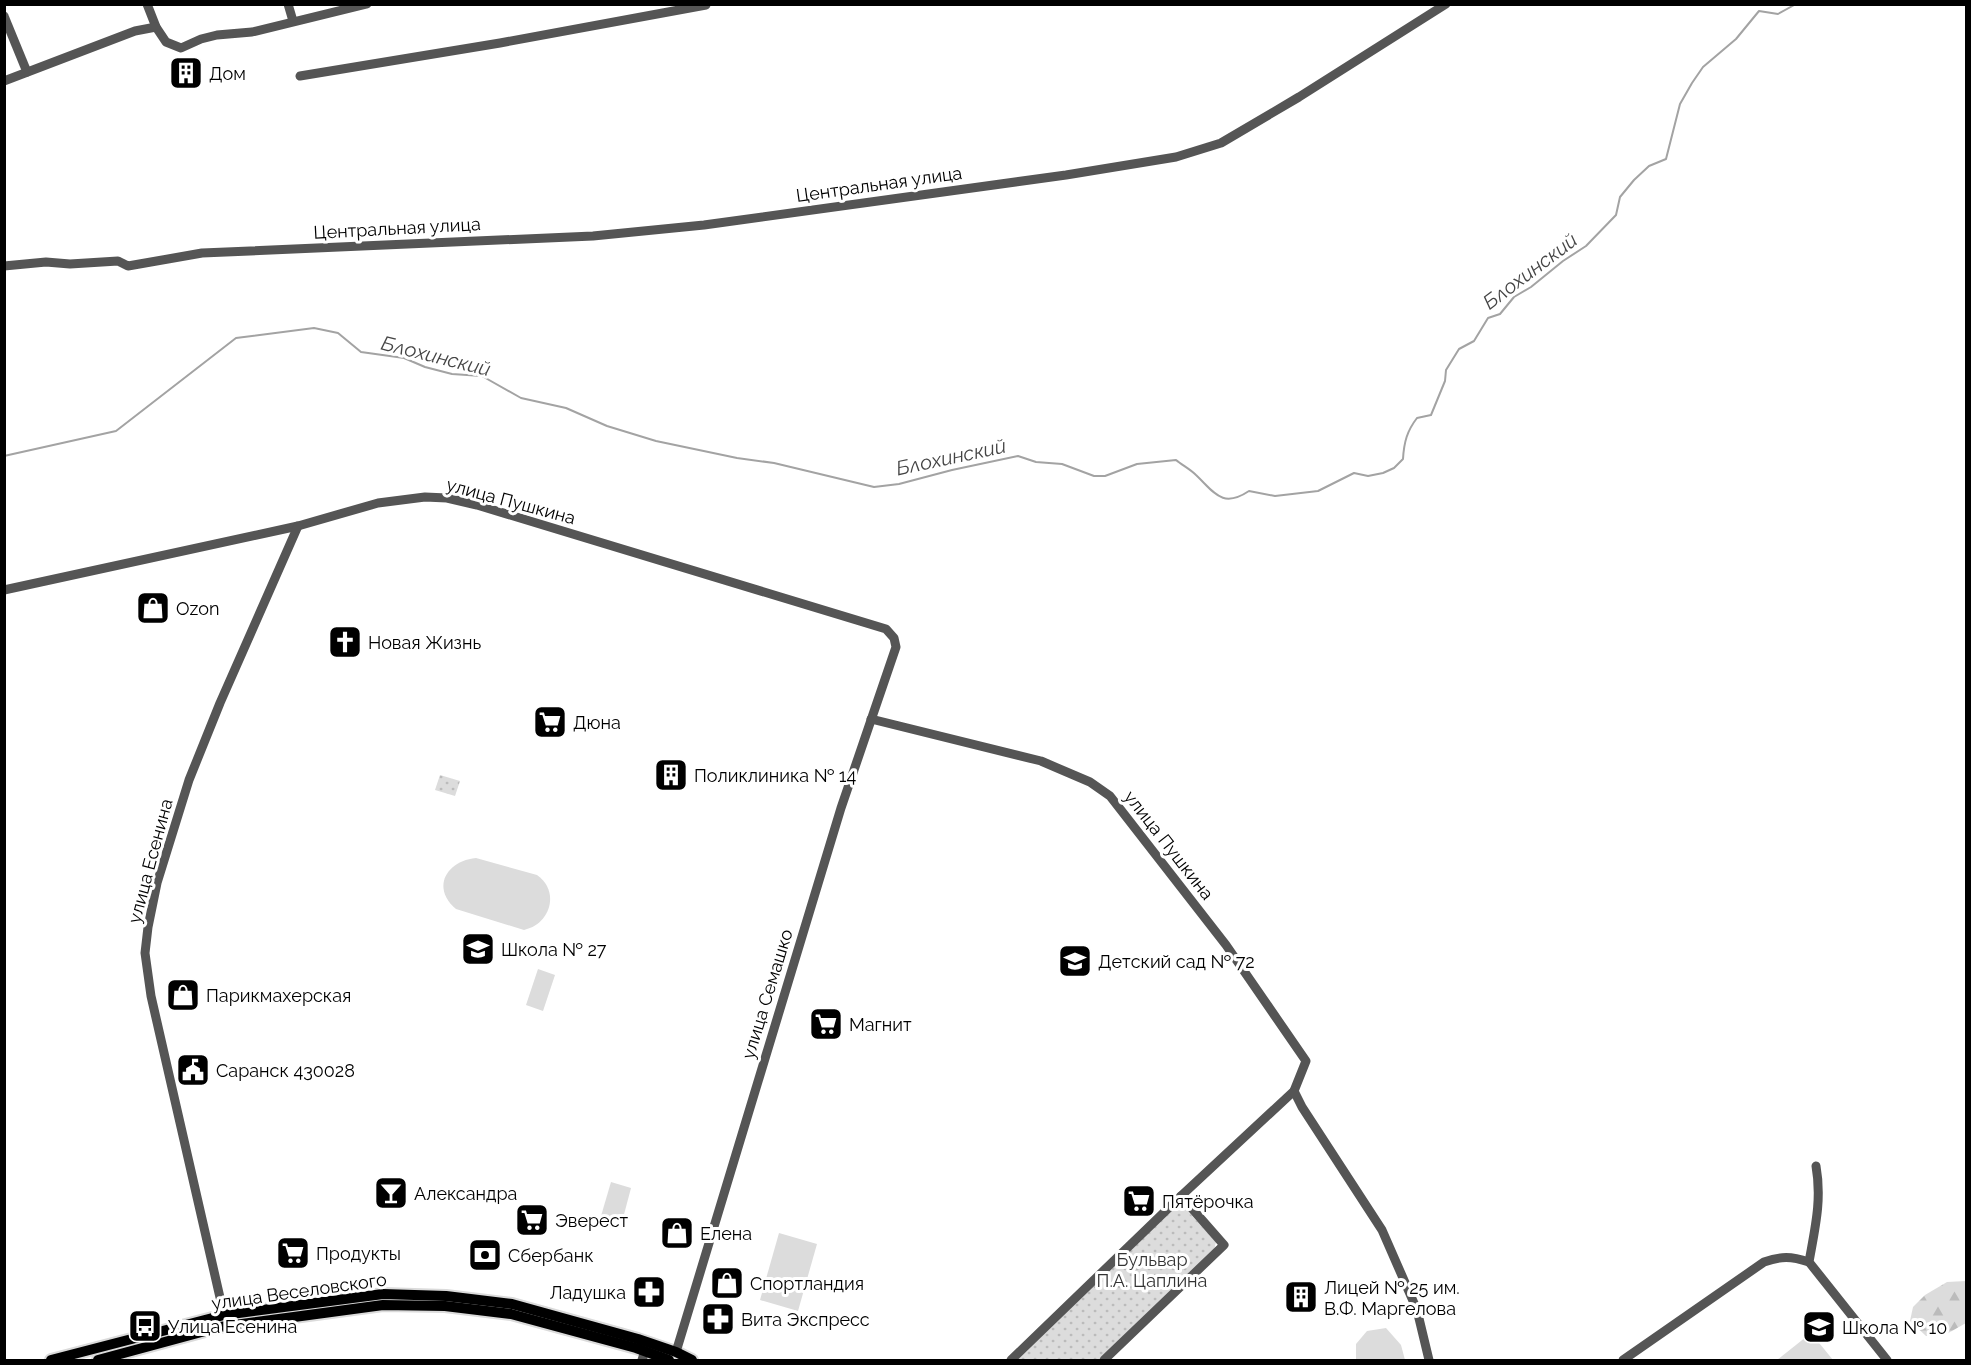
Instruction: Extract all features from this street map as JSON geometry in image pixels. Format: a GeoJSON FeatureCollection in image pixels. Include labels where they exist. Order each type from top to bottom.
{"type":"FeatureCollection","features":[{"type":"Feature","properties":{"kind":"main road","name":"улица Веселовского"},"geometry":{"type":"LineString","coordinates":[[51,1360],[225,1321],[383,1294],[446,1296],[511,1309],[638,1339],[673,1358]]}},
{"type":"Feature","properties":{"kind":"main road","name":"улица Веселовского"},"geometry":{"type":"LineString","coordinates":[[511,1309],[644,1356],[692,1360]]}},
{"type":"Feature","properties":{"kind":"main road","name":"улица Веселовского"},"geometry":{"type":"LineString","coordinates":[[98,1360],[225,1321]]}},
{"type":"Feature","properties":{"kind":"street"},"geometry":{"type":"LineString","coordinates":[[147,4],[156,27],[166,42],[181,48],[217,35],[252,32],[367,4]]}},
{"type":"Feature","properties":{"kind":"street"},"geometry":{"type":"LineString","coordinates":[[288,4],[293,21]]}},
{"type":"Feature","properties":{"kind":"street","name":"Центральная улица"},"geometry":{"type":"LineString","coordinates":[[4,266],[46,262],[70,264],[118,261],[128,266],[202,253],[593,237],[1066,175],[1176,157],[1221,143],[1299,97],[1446,4]]}},
{"type":"Feature","properties":{"kind":"street"},"geometry":{"type":"LineString","coordinates":[[300,76],[706,6]]}},
{"type":"Feature","properties":{"kind":"street"},"geometry":{"type":"LineString","coordinates":[[4,16],[27,72]]}},
{"type":"Feature","properties":{"kind":"street"},"geometry":{"type":"LineString","coordinates":[[4,81],[135,31],[156,27]]}},
{"type":"Feature","properties":{"kind":"street","name":"улица Пушкина"},"geometry":{"type":"LineString","coordinates":[[4,590],[298,526],[378,503],[425,497],[447,498],[477,505],[886,629],[894,638]]}},
{"type":"Feature","properties":{"kind":"street","name":"улица Есенина"},"geometry":{"type":"LineString","coordinates":[[225,1321],[151,996],[145,953],[157,884],[189,780],[220,703],[298,526]]}},
{"type":"Feature","properties":{"kind":"street","name":"улица Семашко"},"geometry":{"type":"LineString","coordinates":[[673,1358],[812,901],[896,647],[894,638]]}},
{"type":"Feature","properties":{"kind":"street","name":"улица Пушкина"},"geometry":{"type":"LineString","coordinates":[[872,719],[1041,761],[1090,782],[1110,796],[1226,945],[1306,1061],[1294,1091]]}},
{"type":"Feature","properties":{"kind":"street"},"geometry":{"type":"LineString","coordinates":[[1011,1360],[1294,1091],[1382,1230],[1417,1310],[1429,1360]]}},
{"type":"Feature","properties":{"kind":"street"},"geometry":{"type":"LineString","coordinates":[[1809,1262],[1820,1187],[1816,1166]]}},
{"type":"Feature","properties":{"kind":"street"},"geometry":{"type":"LineString","coordinates":[[1104,1360],[1224,1245],[1181,1196]]}},
{"type":"Feature","properties":{"kind":"street"},"geometry":{"type":"LineString","coordinates":[[1623,1360],[1764,1262],[1781,1256],[1809,1262],[1887,1360]]}},
{"type":"Feature","properties":{"kind":"green space"},"geometry":{"type":"Polygon","coordinates":[[[440,775],[460,781],[455,796],[435,790],[440,775]]]}},
{"type":"Feature","properties":{"kind":"green space"},"geometry":{"type":"Polygon","coordinates":[[[476,858],[537,875],[544,882],[550,898],[546,914],[541,921],[524,930],[456,909],[444,893],[445,877],[457,864],[476,858]]]}},
{"type":"Feature","properties":{"kind":"green space"},"geometry":{"type":"Polygon","coordinates":[[[538,969],[555,975],[543,1011],[526,1005],[538,969]]]}},
{"type":"Feature","properties":{"kind":"green space"},"geometry":{"type":"Polygon","coordinates":[[[611,1182],[631,1188],[622,1222],[601,1216],[611,1182]]]}},
{"type":"Feature","properties":{"kind":"green space","name":"Бульвар П.А. Цаплина"},"geometry":{"type":"Polygon","coordinates":[[[1176,1206],[1183,1206],[1216,1242],[1214,1250],[1098,1360],[1017,1360],[1176,1206]]]}},
{"type":"Feature","properties":{"kind":"green space"},"geometry":{"type":"Polygon","coordinates":[[[779,1233],[817,1244],[798,1311],[760,1300],[779,1233]]]}},
{"type":"Feature","properties":{"kind":"green space"},"geometry":{"type":"Polygon","coordinates":[[[1966,1281],[1966,1323],[1943,1336],[1926,1336],[1910,1321],[1913,1307],[1925,1295],[1947,1282],[1966,1281]]]}},
{"type":"Feature","properties":{"kind":"green space"},"geometry":{"type":"Polygon","coordinates":[[[1386,1328],[1401,1345],[1405,1360],[1356,1360],[1356,1344],[1367,1331],[1386,1328]]]}},
{"type":"Feature","properties":{"kind":"green space"},"geometry":{"type":"Polygon","coordinates":[[[1811,1333],[1833,1360],[1777,1360],[1811,1333]]]}},
{"type":"Feature","properties":{"kind":"waterway","name":"Блохинский"},"geometry":{"type":"LineString","coordinates":[[4,456],[116,431],[236,338],[314,328],[338,333],[361,352],[404,358],[425,367],[452,374],[482,376],[521,398],[566,408],[607,426],[656,441],[737,458],[774,463],[874,487],[899,484],[1018,456],[1036,462],[1062,464],[1094,476],[1105,476],[1137,464],[1176,460],[1219,496],[1225,498],[1240,496],[1249,491],[1275,496],[1318,491],[1354,473],[1368,476],[1383,473],[1394,468],[1403,459],[1408,432],[1417,418],[1431,415],[1445,381],[1446,370],[1459,349],[1474,341],[1488,318],[1500,314],[1514,297],[1586,246],[1616,215],[1620,197],[1634,180],[1649,166],[1666,159],[1680,104],[1703,67],[1736,39],[1759,11],[1778,14],[1796,4]]}},
{"type":"Feature","properties":{"kind":"place","name":"Дом"},"geometry":{"type":"Point","coordinates":[186,73]}},
{"type":"Feature","properties":{"kind":"place","name":"Ozon"},"geometry":{"type":"Point","coordinates":[153,608]}},
{"type":"Feature","properties":{"kind":"place","name":"Новая Жизнь"},"geometry":{"type":"Point","coordinates":[345,642]}},
{"type":"Feature","properties":{"kind":"place","name":"Дюна"},"geometry":{"type":"Point","coordinates":[550,722]}},
{"type":"Feature","properties":{"kind":"place","name":"Поликлиника № 14"},"geometry":{"type":"Point","coordinates":[671,775]}},
{"type":"Feature","properties":{"kind":"place","name":"Школа № 27"},"geometry":{"type":"Point","coordinates":[478,949]}},
{"type":"Feature","properties":{"kind":"place","name":"Детский сад № 72"},"geometry":{"type":"Point","coordinates":[1075,961]}},
{"type":"Feature","properties":{"kind":"place","name":"Парикмахерская"},"geometry":{"type":"Point","coordinates":[183,995]}},
{"type":"Feature","properties":{"kind":"place","name":"Магнит"},"geometry":{"type":"Point","coordinates":[826,1024]}},
{"type":"Feature","properties":{"kind":"place","name":"Саранск 430028"},"geometry":{"type":"Point","coordinates":[193,1070]}},
{"type":"Feature","properties":{"kind":"place","name":"Александра"},"geometry":{"type":"Point","coordinates":[391,1193]}},
{"type":"Feature","properties":{"kind":"place","name":"Пятёрочка"},"geometry":{"type":"Point","coordinates":[1139,1201]}},
{"type":"Feature","properties":{"kind":"place","name":"Эверест"},"geometry":{"type":"Point","coordinates":[532,1220]}},
{"type":"Feature","properties":{"kind":"place","name":"Елена"},"geometry":{"type":"Point","coordinates":[677,1233]}},
{"type":"Feature","properties":{"kind":"place","name":"Продукты"},"geometry":{"type":"Point","coordinates":[293,1253]}},
{"type":"Feature","properties":{"kind":"place","name":"Сбербанк"},"geometry":{"type":"Point","coordinates":[485,1255]}},
{"type":"Feature","properties":{"kind":"place","name":"Спортландия"},"geometry":{"type":"Point","coordinates":[727,1283]}},
{"type":"Feature","properties":{"kind":"place","name":"Ладушка"},"geometry":{"type":"Point","coordinates":[649,1292]}},
{"type":"Feature","properties":{"kind":"place","name":"Лицей № 25 им. В.Ф. Маргелова"},"geometry":{"type":"Point","coordinates":[1301,1297]}},
{"type":"Feature","properties":{"kind":"place","name":"Вита Экспресс"},"geometry":{"type":"Point","coordinates":[718,1319]}},
{"type":"Feature","properties":{"kind":"place","name":"Улица Есенина"},"geometry":{"type":"Point","coordinates":[145,1326]}},
{"type":"Feature","properties":{"kind":"place","name":"Школа № 10"},"geometry":{"type":"Point","coordinates":[1819,1327]}}]}
